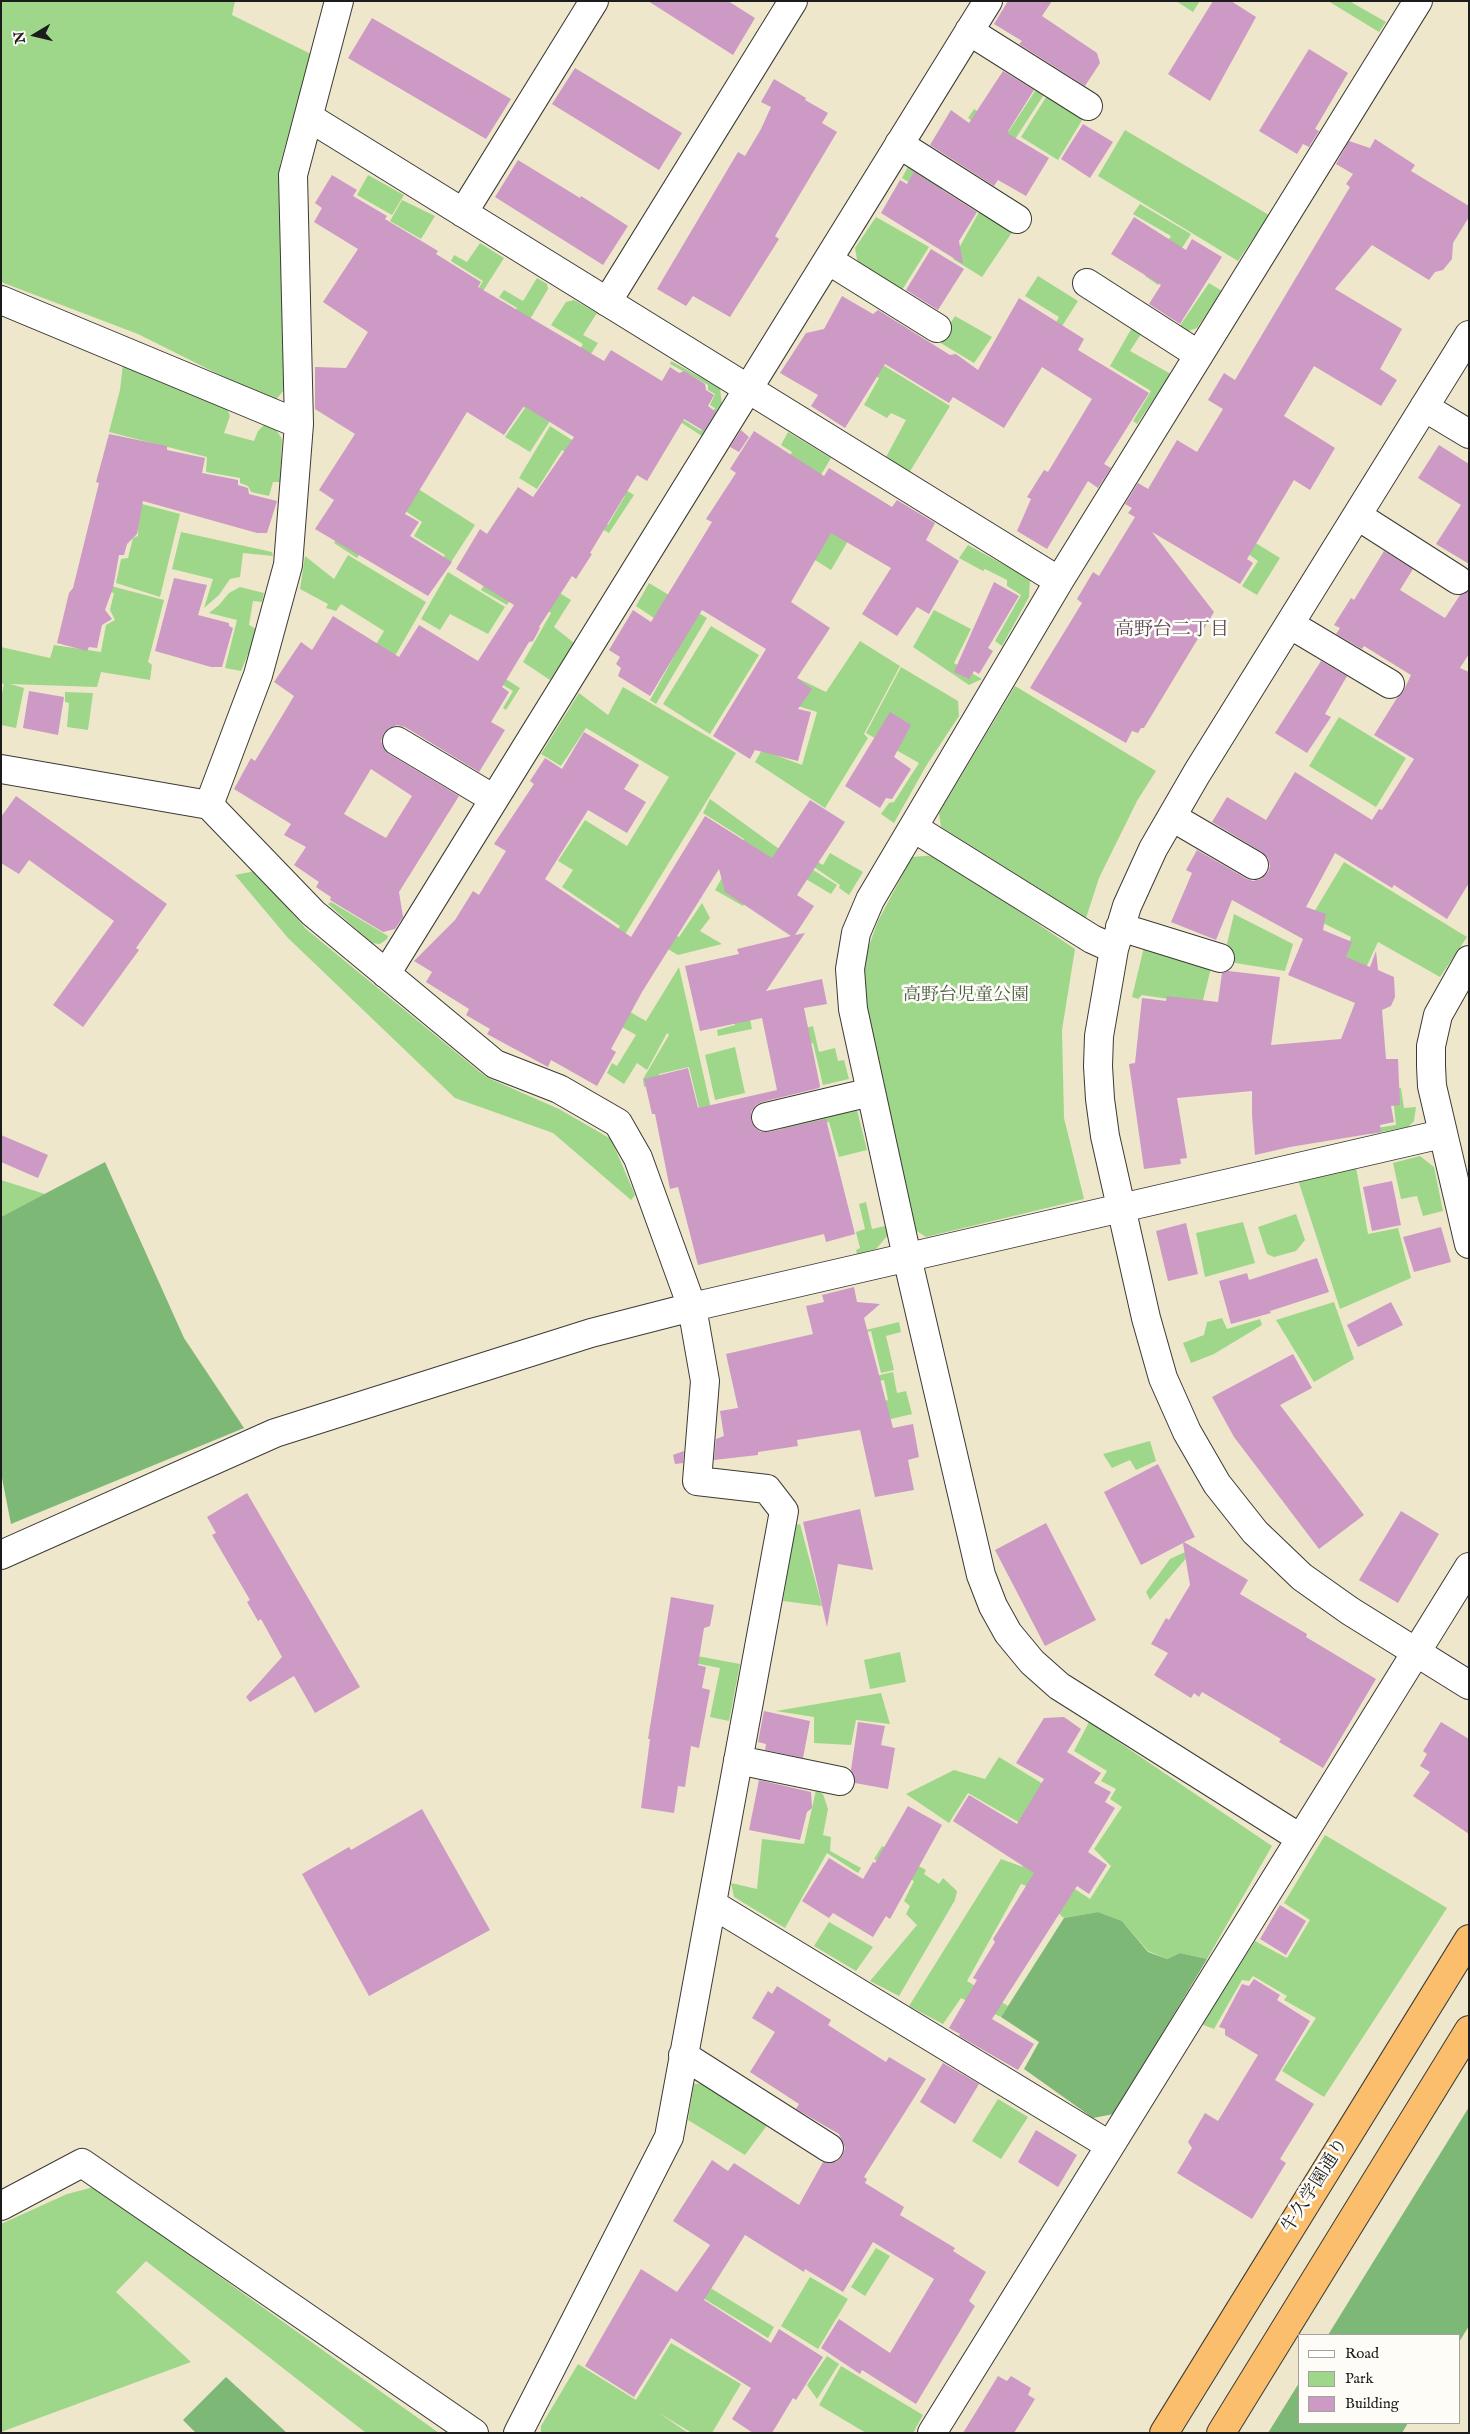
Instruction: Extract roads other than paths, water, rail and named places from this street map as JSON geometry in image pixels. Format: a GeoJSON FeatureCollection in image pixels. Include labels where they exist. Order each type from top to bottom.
{"type":"FeatureCollection","features":[{"type":"Feature","properties":{"kind":"highway","name":"牛久学園通り"},"geometry":{"type":"LineString","coordinates":[[1164,2433],[1469,1939]]}},
{"type":"Feature","properties":{"kind":"highway"},"geometry":{"type":"LineString","coordinates":[[1221,2433],[1469,2030]]}},
{"type":"Feature","properties":{"kind":"street"},"geometry":{"type":"LineString","coordinates":[[209,805],[258,674],[288,565],[299,424],[293,175],[310,118],[339,1]]}},
{"type":"Feature","properties":{"kind":"street"},"geometry":{"type":"LineString","coordinates":[[463,213],[594,1]]}},
{"type":"Feature","properties":{"kind":"street"},"geometry":{"type":"LineString","coordinates":[[607,302],[792,1]]}},
{"type":"Feature","properties":{"kind":"street"},"geometry":{"type":"LineString","coordinates":[[386,974],[988,1]]}},
{"type":"Feature","properties":{"kind":"street"},"geometry":{"type":"LineString","coordinates":[[1300,1838],[1059,1686],[1032,1662],[1008,1633],[993,1606],[981,1575],[907,1258],[853,1009],[850,969],[856,933],[870,900],[1059,581],[1418,1]]}},
{"type":"Feature","properties":{"kind":"street"},"geometry":{"type":"LineString","coordinates":[[969,31],[1088,106]]}},
{"type":"Feature","properties":{"kind":"street"},"geometry":{"type":"LineString","coordinates":[[310,118],[1059,581]]}},
{"type":"Feature","properties":{"kind":"street"},"geometry":{"type":"LineString","coordinates":[[899,144],[1017,218]]}},
{"type":"Feature","properties":{"kind":"street"},"geometry":{"type":"LineString","coordinates":[[828,260],[937,328]]}},
{"type":"Feature","properties":{"kind":"street"},"geometry":{"type":"LineString","coordinates":[[1086,283],[1199,355]]}},
{"type":"Feature","properties":{"kind":"street"},"geometry":{"type":"LineString","coordinates":[[1,300],[299,424]]}},
{"type":"Feature","properties":{"kind":"street"},"geometry":{"type":"LineString","coordinates":[[1469,335],[1172,817],[1138,880],[1117,938],[1101,1028],[1098,1066],[1105,1136],[1146,1318],[1163,1378],[1187,1432],[1217,1484],[1255,1532],[1302,1577],[1350,1611],[1469,1685]]}},
{"type":"Feature","properties":{"kind":"street"},"geometry":{"type":"LineString","coordinates":[[1424,406],[1469,434]]}},
{"type":"Feature","properties":{"kind":"street"},"geometry":{"type":"LineString","coordinates":[[1358,516],[1458,580]]}},
{"type":"Feature","properties":{"kind":"street"},"geometry":{"type":"LineString","coordinates":[[1291,624],[1390,684]]}},
{"type":"Feature","properties":{"kind":"street"},"geometry":{"type":"LineString","coordinates":[[397,741],[494,799]]}},
{"type":"Feature","properties":{"kind":"street"},"geometry":{"type":"LineString","coordinates":[[1,769],[209,805],[313,913],[495,1064],[560,1089],[618,1123],[638,1158],[692,1307],[705,1381],[697,1481],[767,1489],[784,1511],[669,2137],[518,2433]]}},
{"type":"Feature","properties":{"kind":"street"},"geometry":{"type":"LineString","coordinates":[[1172,817],[1254,864]]}},
{"type":"Feature","properties":{"kind":"street"},"geometry":{"type":"LineString","coordinates":[[914,828],[1092,939],[1117,938],[1220,958]]}},
{"type":"Feature","properties":{"kind":"street"},"geometry":{"type":"LineString","coordinates":[[1469,960],[1438,1015],[1431,1046],[1432,1086],[1469,1244]]}},
{"type":"Feature","properties":{"kind":"street"},"geometry":{"type":"LineString","coordinates":[[766,1117],[871,1092]]}},
{"type":"Feature","properties":{"kind":"street"},"geometry":{"type":"LineString","coordinates":[[1,1555],[274,1434],[479,1367],[591,1333],[692,1307],[1442,1134]]}},
{"type":"Feature","properties":{"kind":"street"},"geometry":{"type":"LineString","coordinates":[[932,2433],[1469,1567]]}},
{"type":"Feature","properties":{"kind":"street"},"geometry":{"type":"LineString","coordinates":[[738,1760],[840,1781]]}},
{"type":"Feature","properties":{"kind":"street"},"geometry":{"type":"LineString","coordinates":[[712,1904],[1109,2145]]}},
{"type":"Feature","properties":{"kind":"street"},"geometry":{"type":"LineString","coordinates":[[683,2055],[829,2148]]}},
{"type":"Feature","properties":{"kind":"street"},"geometry":{"type":"LineString","coordinates":[[1,2206],[82,2163],[474,2433]]}},
{"type":"Feature","properties":{"kind":"district","name":"高野台二丁目"},"geometry":{"type":"Point","coordinates":[1172,631]}},
{"type":"Feature","properties":{"kind":"park label","name":"高野台児童公園"},"geometry":{"type":"Point","coordinates":[966,996]}}]}
